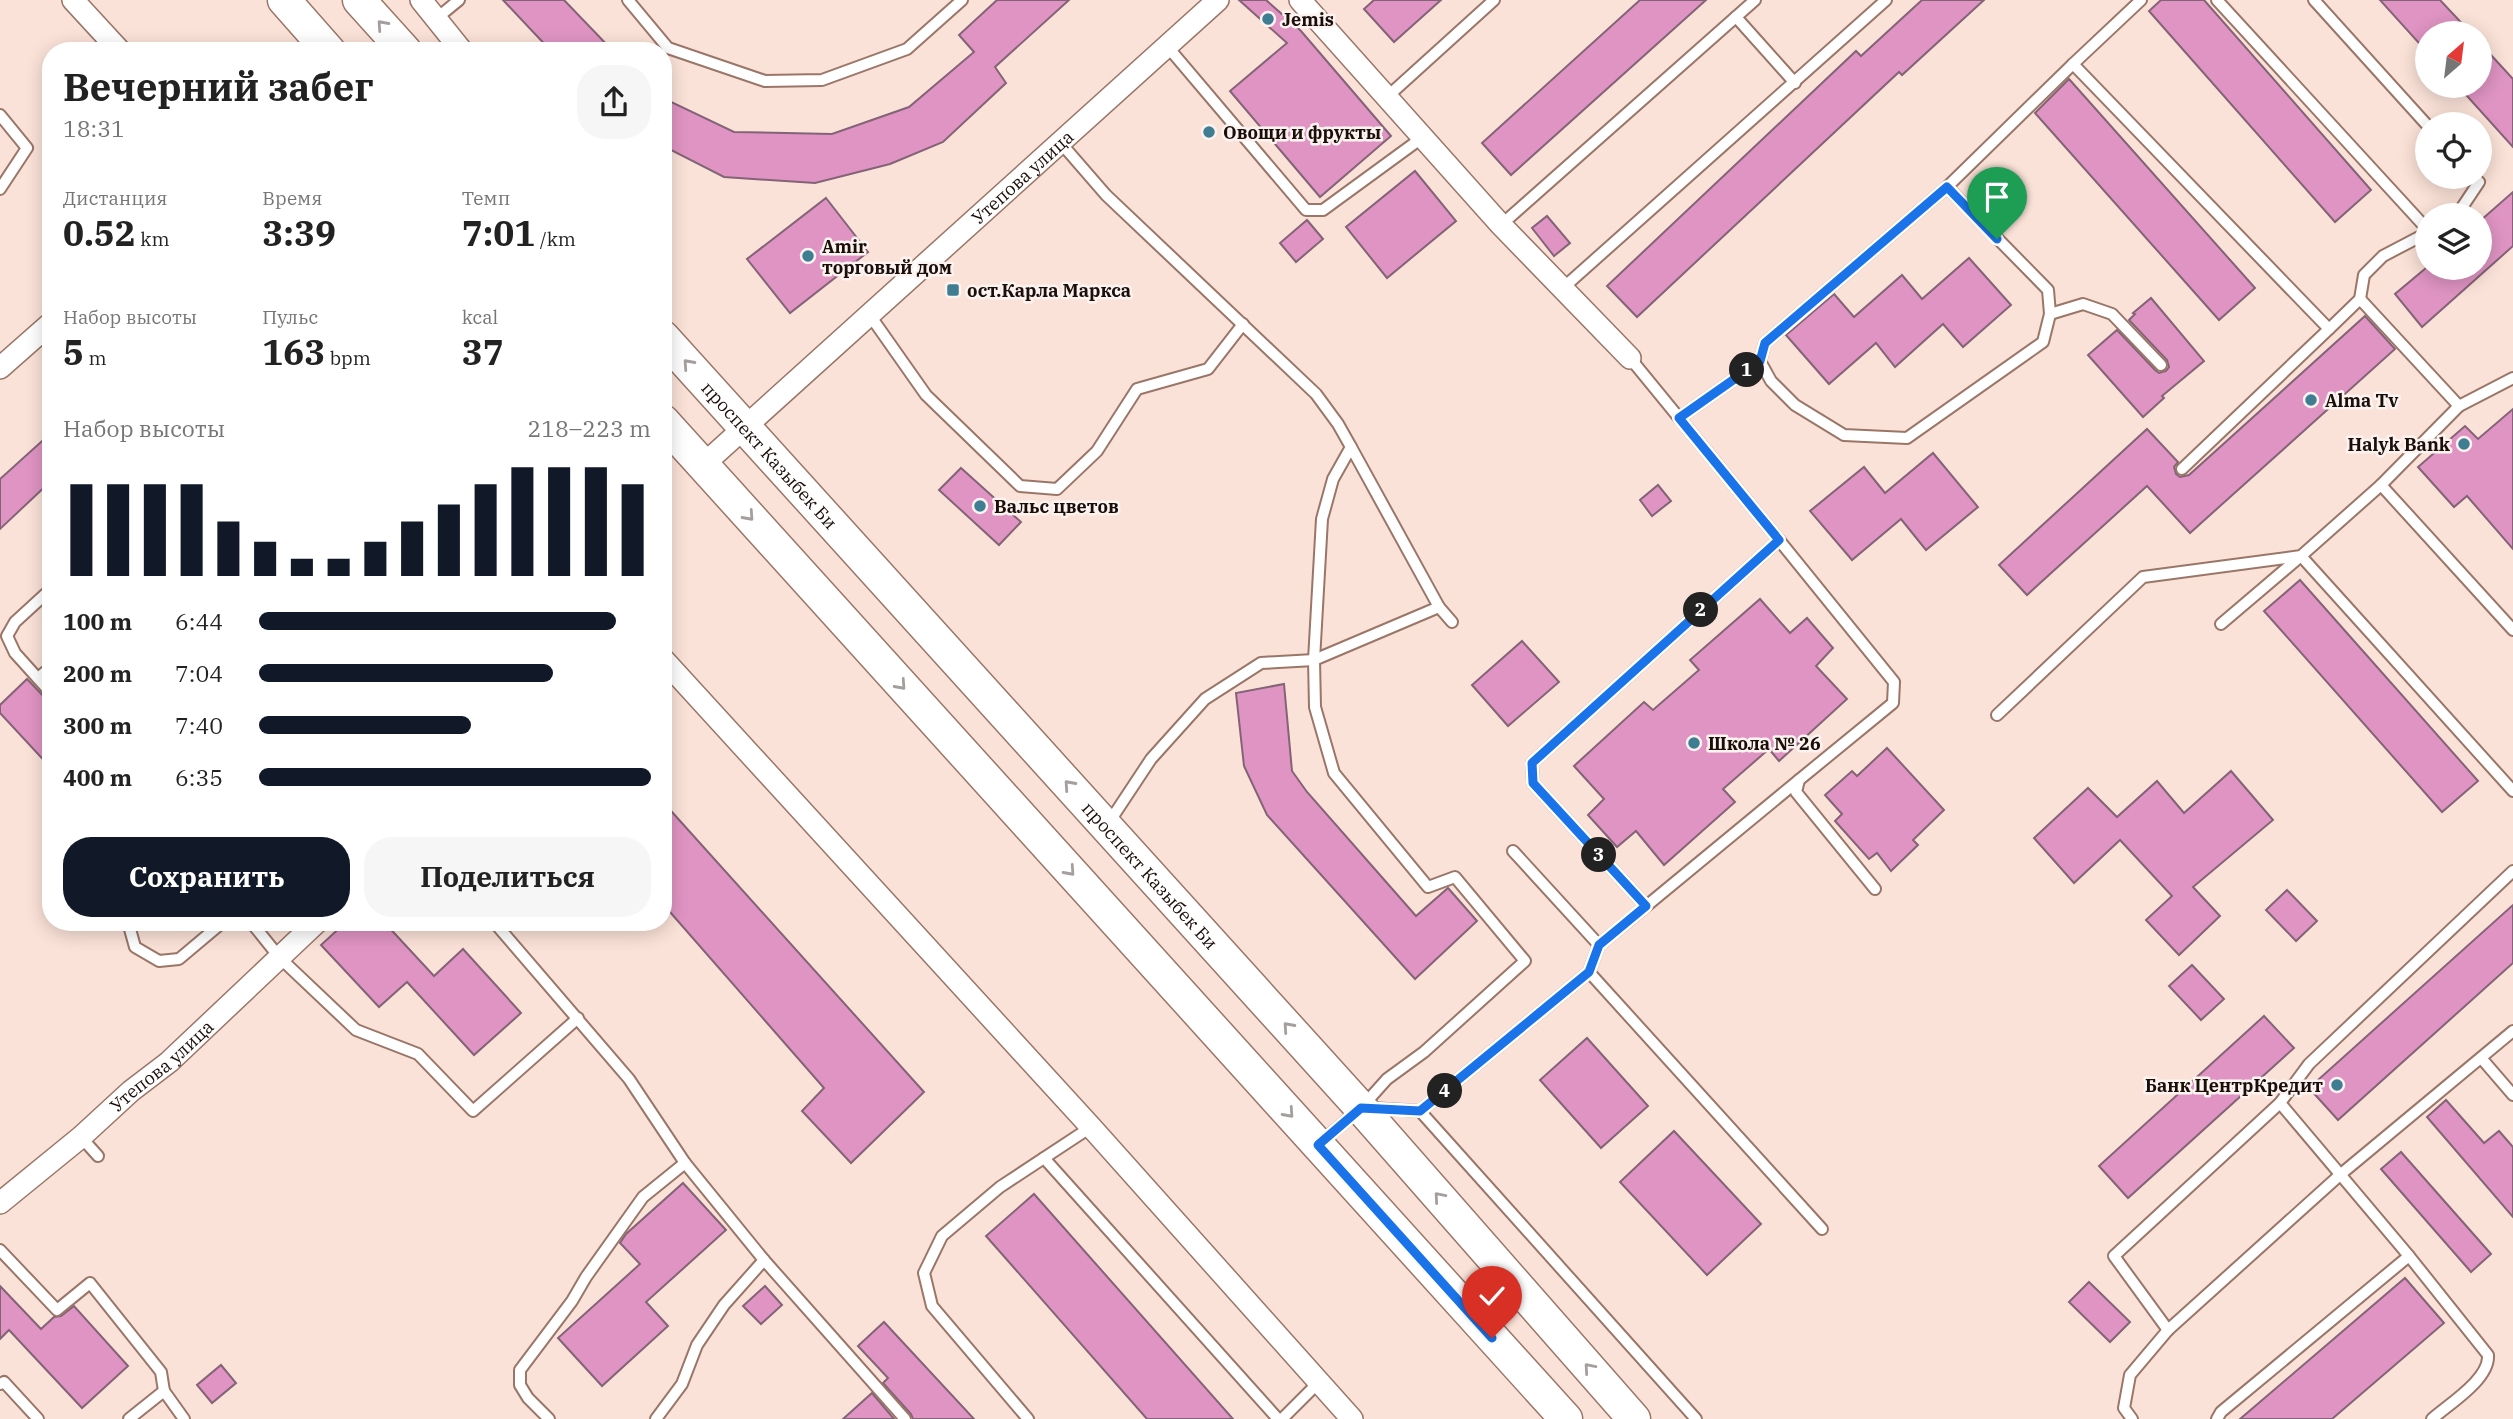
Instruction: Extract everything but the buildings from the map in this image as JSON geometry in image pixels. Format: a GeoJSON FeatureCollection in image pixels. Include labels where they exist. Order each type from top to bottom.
{"type":"FeatureCollection","features":[{"type":"Feature","properties":{"kind":"street"},"geometry":{"type":"LineString","coordinates":[[73,0],[112,42]]}},
{"type":"Feature","properties":{"kind":"street"},"geometry":{"type":"LineString","coordinates":[[284,0],[321,42]]}},
{"type":"Feature","properties":{"kind":"street"},"geometry":{"type":"LineString","coordinates":[[359,0],[397,42]]}},
{"type":"Feature","properties":{"kind":"street"},"geometry":{"type":"LineString","coordinates":[[421,0],[456,42]]}},
{"type":"Feature","properties":{"kind":"street","name":"Утепова улица"},"geometry":{"type":"LineString","coordinates":[[703,465],[1218,0]]}},
{"type":"Feature","properties":{"kind":"street"},"geometry":{"type":"LineString","coordinates":[[1300,0],[1501,225],[1630,358]]}},
{"type":"Feature","properties":{"kind":"street"},"geometry":{"type":"LineString","coordinates":[[0,368],[42,331]]}},
{"type":"Feature","properties":{"kind":"street","name":"проспект Казыбек Би"},"geometry":{"type":"LineString","coordinates":[[672,347],[1361,1108],[1634,1419]]}},
{"type":"Feature","properties":{"kind":"street"},"geometry":{"type":"LineString","coordinates":[[672,431],[1566,1419]]}},
{"type":"Feature","properties":{"kind":"street"},"geometry":{"type":"LineString","coordinates":[[672,669],[1352,1419]]}},
{"type":"Feature","properties":{"kind":"street","name":"Утепова улица"},"geometry":{"type":"LineString","coordinates":[[0,1203],[169,1062],[308,931]]}},
{"type":"Feature","properties":{"kind":"lane"},"geometry":{"type":"LineString","coordinates":[[437,18],[459,0]]}},
{"type":"Feature","properties":{"kind":"lane"},"geometry":{"type":"LineString","coordinates":[[628,0],[663,42]]}},
{"type":"Feature","properties":{"kind":"lane"},"geometry":{"type":"LineString","coordinates":[[672,49],[765,81],[822,80],[907,49],[962,0]]}},
{"type":"Feature","properties":{"kind":"lane"},"geometry":{"type":"LineString","coordinates":[[1387,97],[1494,0]]}},
{"type":"Feature","properties":{"kind":"lane"},"geometry":{"type":"LineString","coordinates":[[1501,225],[1755,0]]}},
{"type":"Feature","properties":{"kind":"lane"},"geometry":{"type":"LineString","coordinates":[[1563,288],[1886,0]]}},
{"type":"Feature","properties":{"kind":"lane"},"geometry":{"type":"LineString","coordinates":[[1679,418],[1760,361],[1765,343],[1947,187],[2141,0]]}},
{"type":"Feature","properties":{"kind":"lane"},"geometry":{"type":"LineString","coordinates":[[2217,0],[2415,218]]}},
{"type":"Feature","properties":{"kind":"lane"},"geometry":{"type":"LineString","coordinates":[[2314,0],[2415,112]]}},
{"type":"Feature","properties":{"kind":"lane"},"geometry":{"type":"LineString","coordinates":[[1736,17],[1795,83]]}},
{"type":"Feature","properties":{"kind":"lane"},"geometry":{"type":"LineString","coordinates":[[1167,46],[1306,210],[1323,210],[1423,137]]}},
{"type":"Feature","properties":{"kind":"lane"},"geometry":{"type":"LineString","coordinates":[[2073,64],[2329,329]]}},
{"type":"Feature","properties":{"kind":"lane"},"geometry":{"type":"LineString","coordinates":[[0,115],[27,148],[0,189]]}},
{"type":"Feature","properties":{"kind":"lane"},"geometry":{"type":"LineString","coordinates":[[1060,142],[1106,195],[1316,394],[1352,447],[1439,607],[1452,622]]}},
{"type":"Feature","properties":{"kind":"lane"},"geometry":{"type":"LineString","coordinates":[[1760,361],[1771,381],[1795,405],[1844,435],[1907,438],[2043,342],[2050,314],[2048,290],[1947,187]]}},
{"type":"Feature","properties":{"kind":"lane"},"geometry":{"type":"LineString","coordinates":[[2182,469],[2360,299],[2364,275],[2383,256],[2415,238]]}},
{"type":"Feature","properties":{"kind":"lane"},"geometry":{"type":"LineString","coordinates":[[2360,299],[2459,407]]}},
{"type":"Feature","properties":{"kind":"lane"},"geometry":{"type":"LineString","coordinates":[[2050,314],[2083,304],[2112,314],[2161,365]]}},
{"type":"Feature","properties":{"kind":"lane"},"geometry":{"type":"LineString","coordinates":[[869,314],[926,395],[1020,486],[1057,489],[1097,451],[1137,390],[1208,369],[1243,324]]}},
{"type":"Feature","properties":{"kind":"lane"},"geometry":{"type":"LineString","coordinates":[[1361,1108],[1420,1111],[1589,972],[1599,945],[1893,703],[1894,682],[1630,358]]}},
{"type":"Feature","properties":{"kind":"lane"},"geometry":{"type":"LineString","coordinates":[[2221,624],[2381,485],[2459,407],[2513,378]]}},
{"type":"Feature","properties":{"kind":"lane"},"geometry":{"type":"LineString","coordinates":[[1318,1145],[1361,1108],[1387,1079],[1424,1052],[1525,961],[1455,877],[1428,887],[1334,773],[1315,707],[1314,660],[1322,519],[1333,479],[1352,447]]}},
{"type":"Feature","properties":{"kind":"lane"},"geometry":{"type":"LineString","coordinates":[[2381,485],[2513,630]]}},
{"type":"Feature","properties":{"kind":"lane"},"geometry":{"type":"LineString","coordinates":[[1646,906],[1533,783],[1532,763],[1779,540]]}},
{"type":"Feature","properties":{"kind":"lane"},"geometry":{"type":"LineString","coordinates":[[1997,715],[2143,577],[2301,556]]}},
{"type":"Feature","properties":{"kind":"lane"},"geometry":{"type":"LineString","coordinates":[[2301,556],[2513,791]]}},
{"type":"Feature","properties":{"kind":"lane"},"geometry":{"type":"LineString","coordinates":[[42,597],[15,622],[7,636],[15,653],[42,683]]}},
{"type":"Feature","properties":{"kind":"lane"},"geometry":{"type":"LineString","coordinates":[[1107,827],[1151,760],[1205,699],[1261,663],[1314,660],[1439,607]]}},
{"type":"Feature","properties":{"kind":"lane"},"geometry":{"type":"LineString","coordinates":[[38,678],[42,675]]}},
{"type":"Feature","properties":{"kind":"lane"},"geometry":{"type":"LineString","coordinates":[[1800,780],[1796,792],[1875,889]]}},
{"type":"Feature","properties":{"kind":"lane"},"geometry":{"type":"LineString","coordinates":[[1513,850],[1599,945]]}},
{"type":"Feature","properties":{"kind":"lane"},"geometry":{"type":"LineString","coordinates":[[2168,1331],[2114,1256],[2280,1103],[2309,1064],[2512,874]]}},
{"type":"Feature","properties":{"kind":"lane"},"geometry":{"type":"LineString","coordinates":[[131,931],[135,947],[159,961],[179,960],[213,931]]}},
{"type":"Feature","properties":{"kind":"lane"},"geometry":{"type":"LineString","coordinates":[[258,931],[280,958],[356,1030],[418,1054],[472,1111],[578,1018]]}},
{"type":"Feature","properties":{"kind":"lane"},"geometry":{"type":"LineString","coordinates":[[502,931],[629,1079],[685,1163],[764,1260],[905,1419]]}},
{"type":"Feature","properties":{"kind":"lane"},"geometry":{"type":"LineString","coordinates":[[1589,972],[1822,1229]]}},
{"type":"Feature","properties":{"kind":"lane"},"geometry":{"type":"LineString","coordinates":[[2132,1419],[2124,1408],[2130,1375],[2168,1331],[2341,1174],[2513,1031]]}},
{"type":"Feature","properties":{"kind":"lane"},"geometry":{"type":"LineString","coordinates":[[2482,1059],[2513,1095]]}},
{"type":"Feature","properties":{"kind":"lane"},"geometry":{"type":"LineString","coordinates":[[2280,1103],[2488,1354],[2489,1364],[2483,1374],[2432,1419]]}},
{"type":"Feature","properties":{"kind":"lane"},"geometry":{"type":"LineString","coordinates":[[1420,1111],[1696,1419]]}},
{"type":"Feature","properties":{"kind":"lane"},"geometry":{"type":"LineString","coordinates":[[1028,1419],[932,1306],[924,1273],[942,1236],[1000,1187],[1091,1128]]}},
{"type":"Feature","properties":{"kind":"lane"},"geometry":{"type":"LineString","coordinates":[[81,1137],[97,1156]]}},
{"type":"Feature","properties":{"kind":"lane"},"geometry":{"type":"LineString","coordinates":[[1044,1158],[1280,1419],[1319,1382]]}},
{"type":"Feature","properties":{"kind":"lane"},"geometry":{"type":"LineString","coordinates":[[549,1419],[528,1398],[520,1385],[520,1370],[572,1301],[643,1197],[685,1163]]}},
{"type":"Feature","properties":{"kind":"lane"},"geometry":{"type":"LineString","coordinates":[[0,1250],[57,1310],[90,1283],[161,1372],[164,1391],[184,1419]]}},
{"type":"Feature","properties":{"kind":"lane"},"geometry":{"type":"LineString","coordinates":[[2217,1419],[2221,1412],[2409,1256]]}},
{"type":"Feature","properties":{"kind":"lane"},"geometry":{"type":"LineString","coordinates":[[656,1419],[682,1384],[697,1345],[723,1305],[764,1260]]}},
{"type":"Feature","properties":{"kind":"lane"},"geometry":{"type":"LineString","coordinates":[[0,1384],[4,1382],[38,1419]]}},
{"type":"Feature","properties":{"kind":"lane"},"geometry":{"type":"LineString","coordinates":[[129,1419],[164,1391]]}},
{"type":"Feature","properties":{"kind":"place","name":"Jemis"},"geometry":{"type":"Point","coordinates":[1268,19]}},
{"type":"Feature","properties":{"kind":"place","name":"Овощи и фрукты"},"geometry":{"type":"Point","coordinates":[1209,132]}},
{"type":"Feature","properties":{"kind":"place","name":"Amir торговый дом"},"geometry":{"type":"Point","coordinates":[808,256]}},
{"type":"Feature","properties":{"kind":"place","name":"ост.Карла Маркса"},"geometry":{"type":"Point","coordinates":[953,290]}},
{"type":"Feature","properties":{"kind":"place","name":"Alma Tv"},"geometry":{"type":"Point","coordinates":[2311,400]}},
{"type":"Feature","properties":{"kind":"place","name":"Halyk Bank"},"geometry":{"type":"Point","coordinates":[2464,444]}},
{"type":"Feature","properties":{"kind":"place","name":"Вальс цветов"},"geometry":{"type":"Point","coordinates":[980,506]}},
{"type":"Feature","properties":{"kind":"place","name":"Школа № 26"},"geometry":{"type":"Point","coordinates":[1694,743]}},
{"type":"Feature","properties":{"kind":"place","name":"Банк ЦентрКредит"},"geometry":{"type":"Point","coordinates":[2337,1085]}},
{"type":"Feature","properties":{"kind":"route"},"geometry":{"type":"LineString","coordinates":[[1492,1338],[1318,1145],[1361,1108],[1420,1111],[1589,972],[1599,945],[1646,906],[1533,783],[1532,763],[1779,540],[1679,418],[1760,361],[1765,343],[1947,187],[1997,239]]}}]}
